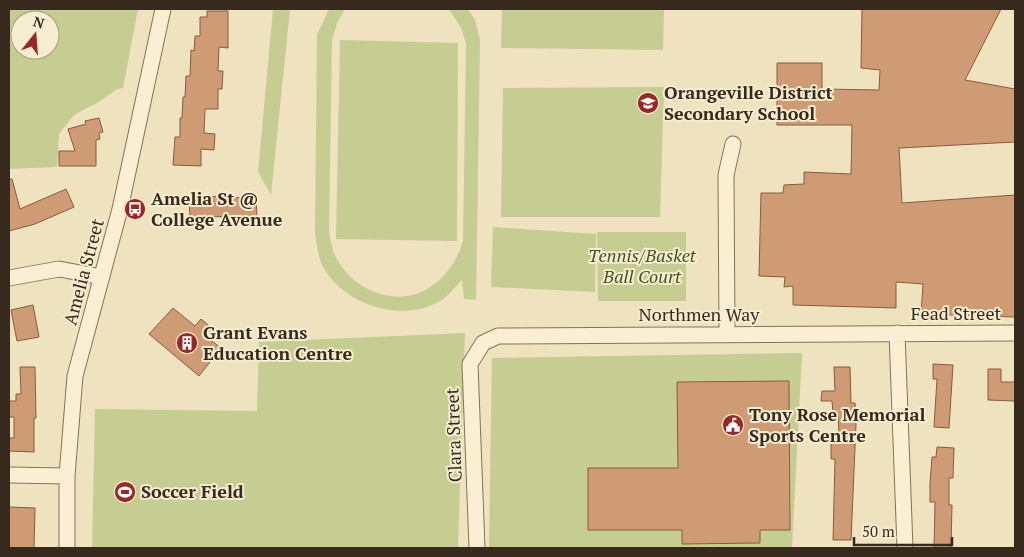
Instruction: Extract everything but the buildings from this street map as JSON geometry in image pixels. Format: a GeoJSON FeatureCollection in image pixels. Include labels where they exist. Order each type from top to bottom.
{"type":"FeatureCollection","features":[{"type":"Feature","properties":{"kind":"street","name":"Amelia Street"},"geometry":{"type":"LineString","coordinates":[[66,548],[67,476],[75,376],[129,171],[163,9]]}},
{"type":"Feature","properties":{"kind":"street"},"geometry":{"type":"LineString","coordinates":[[726,334],[726,175],[733,144]]}},
{"type":"Feature","properties":{"kind":"street"},"geometry":{"type":"LineString","coordinates":[[9,278],[59,269],[102,277]]}},
{"type":"Feature","properties":{"kind":"street"},"geometry":{"type":"LineString","coordinates":[[897,333],[905,548]]}},
{"type":"Feature","properties":{"kind":"street","name":"Northmen Way"},"geometry":{"type":"LineString","coordinates":[[500,335],[897,333]]}},
{"type":"Feature","properties":{"kind":"street","name":"Fead Street"},"geometry":{"type":"LineString","coordinates":[[897,333],[1015,333]]}},
{"type":"Feature","properties":{"kind":"street","name":"Clara Street"},"geometry":{"type":"LineString","coordinates":[[477,548],[470,364],[483,343],[500,335]]}},
{"type":"Feature","properties":{"kind":"street"},"geometry":{"type":"LineString","coordinates":[[9,475],[67,476]]}},
{"type":"Feature","properties":{"kind":"green space"},"geometry":{"type":"Polygon","coordinates":[[[9,9],[138,9],[123,88],[117,89],[97,103],[74,115],[59,134],[57,167],[9,169],[9,9]]]}},
{"type":"Feature","properties":{"kind":"green space"},"geometry":{"type":"Polygon","coordinates":[[[273,9],[290,9],[271,195],[258,172],[273,9]]]}},
{"type":"Feature","properties":{"kind":"green space"},"geometry":{"type":"Polygon","coordinates":[[[329,9],[345,9],[337,23],[332,40],[329,231],[331,243],[340,264],[354,280],[375,292],[391,296],[407,296],[422,292],[435,284],[447,272],[456,258],[463,241],[466,44],[461,28],[449,9],[468,9],[475,20],[480,40],[476,300],[464,299],[462,280],[446,297],[428,306],[412,310],[395,311],[379,308],[348,294],[335,283],[325,270],[318,252],[315,233],[317,35],[329,9]]]}},
{"type":"Feature","properties":{"kind":"green space"},"geometry":{"type":"Polygon","coordinates":[[[502,9],[664,9],[663,50],[501,48],[502,9]]]}},
{"type":"Feature","properties":{"kind":"green space"},"geometry":{"type":"Polygon","coordinates":[[[340,40],[458,43],[457,241],[336,239],[340,40]]]}},
{"type":"Feature","properties":{"kind":"green space"},"geometry":{"type":"Polygon","coordinates":[[[664,87],[660,217],[501,217],[503,88],[664,87]]]}},
{"type":"Feature","properties":{"kind":"green space"},"geometry":{"type":"Polygon","coordinates":[[[493,227],[596,234],[595,292],[491,287],[493,227]]]}},
{"type":"Feature","properties":{"kind":"green space","name":"Tennis/Basket Ball Court"},"geometry":{"type":"Polygon","coordinates":[[[597,232],[686,232],[686,301],[598,301],[597,232]]]}},
{"type":"Feature","properties":{"kind":"green space"},"geometry":{"type":"Polygon","coordinates":[[[465,333],[458,548],[92,548],[95,409],[257,411],[259,342],[465,333]]]}},
{"type":"Feature","properties":{"kind":"green space"},"geometry":{"type":"Polygon","coordinates":[[[802,353],[792,548],[489,548],[492,358],[802,353]]]}},
{"type":"Feature","properties":{"kind":"place","name":"Orangeville District Secondary School"},"geometry":{"type":"Point","coordinates":[648,103]}},
{"type":"Feature","properties":{"kind":"place","name":"Amelia St @ College Avenue"},"geometry":{"type":"Point","coordinates":[135,209]}},
{"type":"Feature","properties":{"kind":"place","name":"Grant Evans Education Centre"},"geometry":{"type":"Point","coordinates":[187,343]}},
{"type":"Feature","properties":{"kind":"place","name":"Tony Rose Memorial Sports Centre"},"geometry":{"type":"Point","coordinates":[733,425]}},
{"type":"Feature","properties":{"kind":"place","name":"Soccer Field"},"geometry":{"type":"Point","coordinates":[125,492]}}]}
